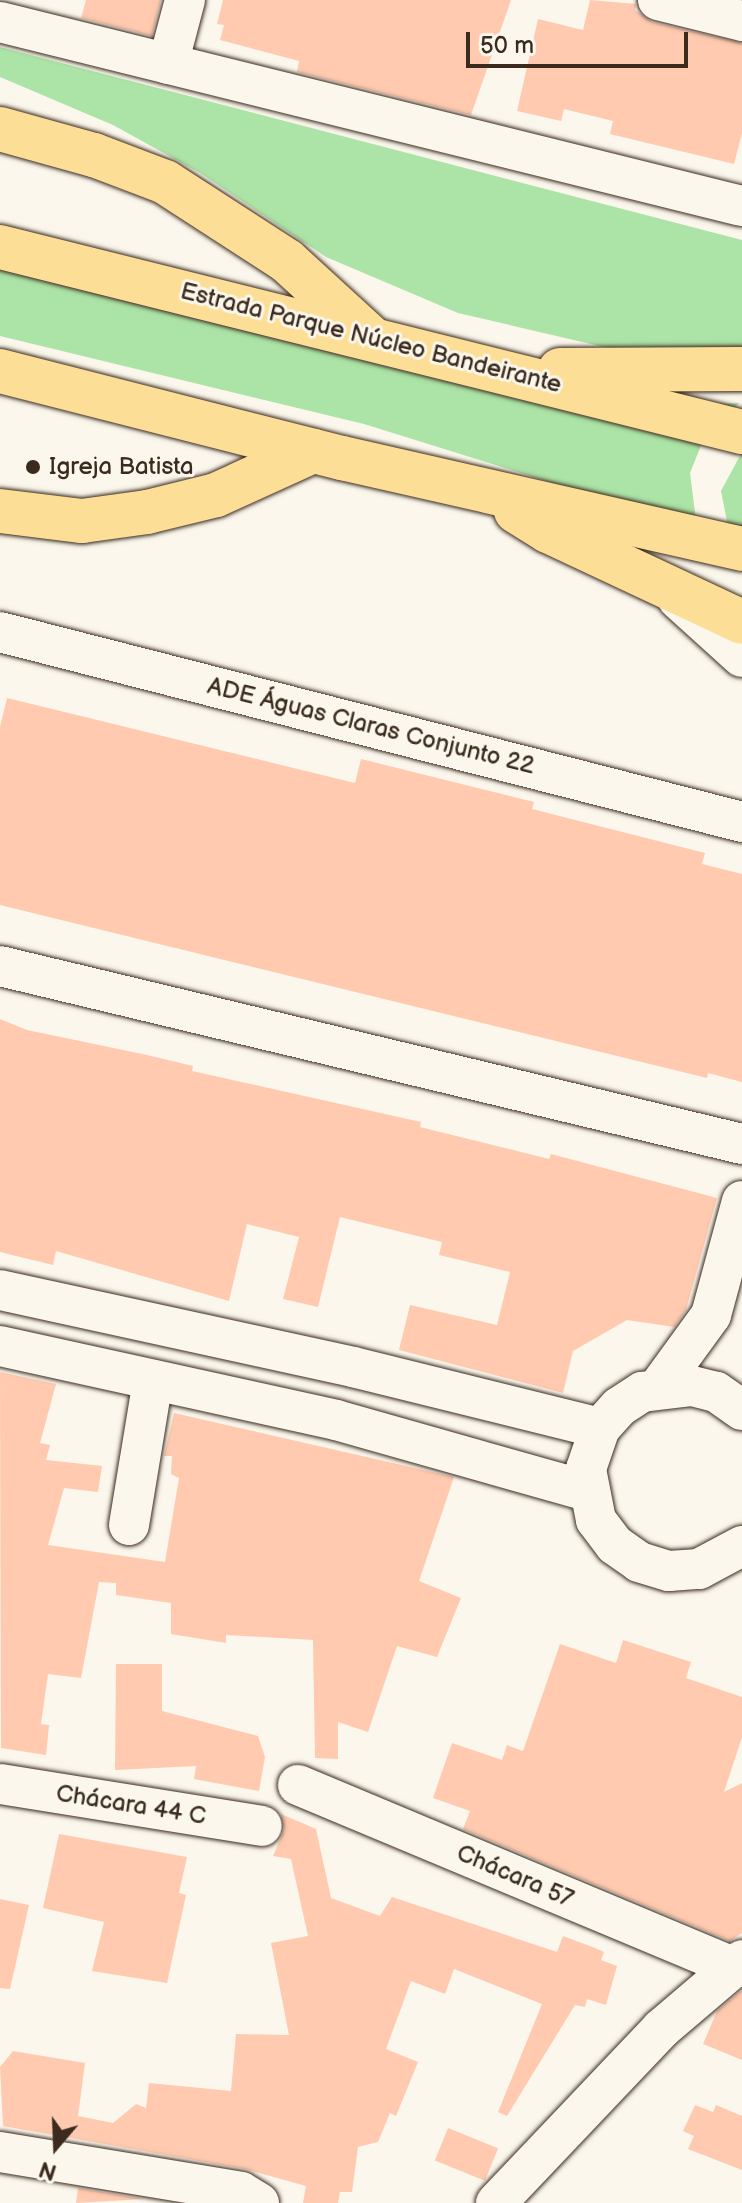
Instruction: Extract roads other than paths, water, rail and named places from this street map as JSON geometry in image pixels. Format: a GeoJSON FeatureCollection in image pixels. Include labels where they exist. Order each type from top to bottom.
{"type":"FeatureCollection","features":[{"type":"Feature","properties":{"kind":"highway"},"geometry":{"type":"LineString","coordinates":[[0,129],[94,155],[165,182],[287,261],[371,339]]}},
{"type":"Feature","properties":{"kind":"highway","name":"Estrada Parque Núcleo Bandeirante"},"geometry":{"type":"LineString","coordinates":[[0,247],[510,371],[742,432]]}},
{"type":"Feature","properties":{"kind":"highway"},"geometry":{"type":"LineString","coordinates":[[510,371],[742,369]]}},
{"type":"Feature","properties":{"kind":"highway"},"geometry":{"type":"LineString","coordinates":[[0,371],[313,451],[742,549]]}},
{"type":"Feature","properties":{"kind":"highway"},"geometry":{"type":"LineString","coordinates":[[0,511],[82,521],[147,512],[216,495],[313,451]]}},
{"type":"Feature","properties":{"kind":"highway"},"geometry":{"type":"LineString","coordinates":[[481,488],[548,531],[654,578],[742,622]]}},
{"type":"Feature","properties":{"kind":"street"},"geometry":{"type":"LineString","coordinates":[[168,64],[185,0]]}},
{"type":"Feature","properties":{"kind":"street"},"geometry":{"type":"LineString","coordinates":[[658,0],[742,21]]}},
{"type":"Feature","properties":{"kind":"street"},"geometry":{"type":"LineString","coordinates":[[0,22],[742,206]]}},
{"type":"Feature","properties":{"kind":"street"},"geometry":{"type":"LineString","coordinates":[[654,578],[742,657]]}},
{"type":"Feature","properties":{"kind":"street","name":"ADE Águas Claras Conjunto 22"},"geometry":{"type":"LineString","coordinates":[[0,632],[742,822]]}},
{"type":"Feature","properties":{"kind":"street"},"geometry":{"type":"LineString","coordinates":[[0,966],[742,1144]]}},
{"type":"Feature","properties":{"kind":"street"},"geometry":{"type":"LineString","coordinates":[[658,1388],[711,1315],[742,1201]]}},
{"type":"Feature","properties":{"kind":"street"},"geometry":{"type":"LineString","coordinates":[[0,1290],[353,1367],[600,1428]]}},
{"type":"Feature","properties":{"kind":"street"},"geometry":{"type":"LineString","coordinates":[[0,1346],[336,1420],[587,1491]]}},
{"type":"Feature","properties":{"kind":"street"},"geometry":{"type":"LineString","coordinates":[[336,1420],[353,1367]]}},
{"type":"Feature","properties":{"kind":"street"},"geometry":{"type":"LineString","coordinates":[[129,1525],[153,1380]]}},
{"type":"Feature","properties":{"kind":"street"},"geometry":{"type":"LineString","coordinates":[[742,1410],[716,1392],[692,1386],[658,1388],[619,1407],[600,1428],[586,1469],[587,1491],[596,1520],[615,1545],[639,1562],[669,1571],[699,1569],[742,1546]]}},
{"type":"Feature","properties":{"kind":"street","name":"Chácara 44 C"},"geometry":{"type":"LineString","coordinates":[[0,1784],[262,1826]]}},
{"type":"Feature","properties":{"kind":"street","name":"Chácara 57"},"geometry":{"type":"LineString","coordinates":[[298,1785],[738,1964]]}},
{"type":"Feature","properties":{"kind":"street"},"geometry":{"type":"LineString","coordinates":[[496,2203],[661,2029],[738,1964]]}},
{"type":"Feature","properties":{"kind":"street"},"geometry":{"type":"LineString","coordinates":[[0,2152],[241,2192],[259,2203]]}},
{"type":"Feature","properties":{"kind":"place","name":"Igreja Batista"},"geometry":{"type":"Point","coordinates":[33,467]}}]}
